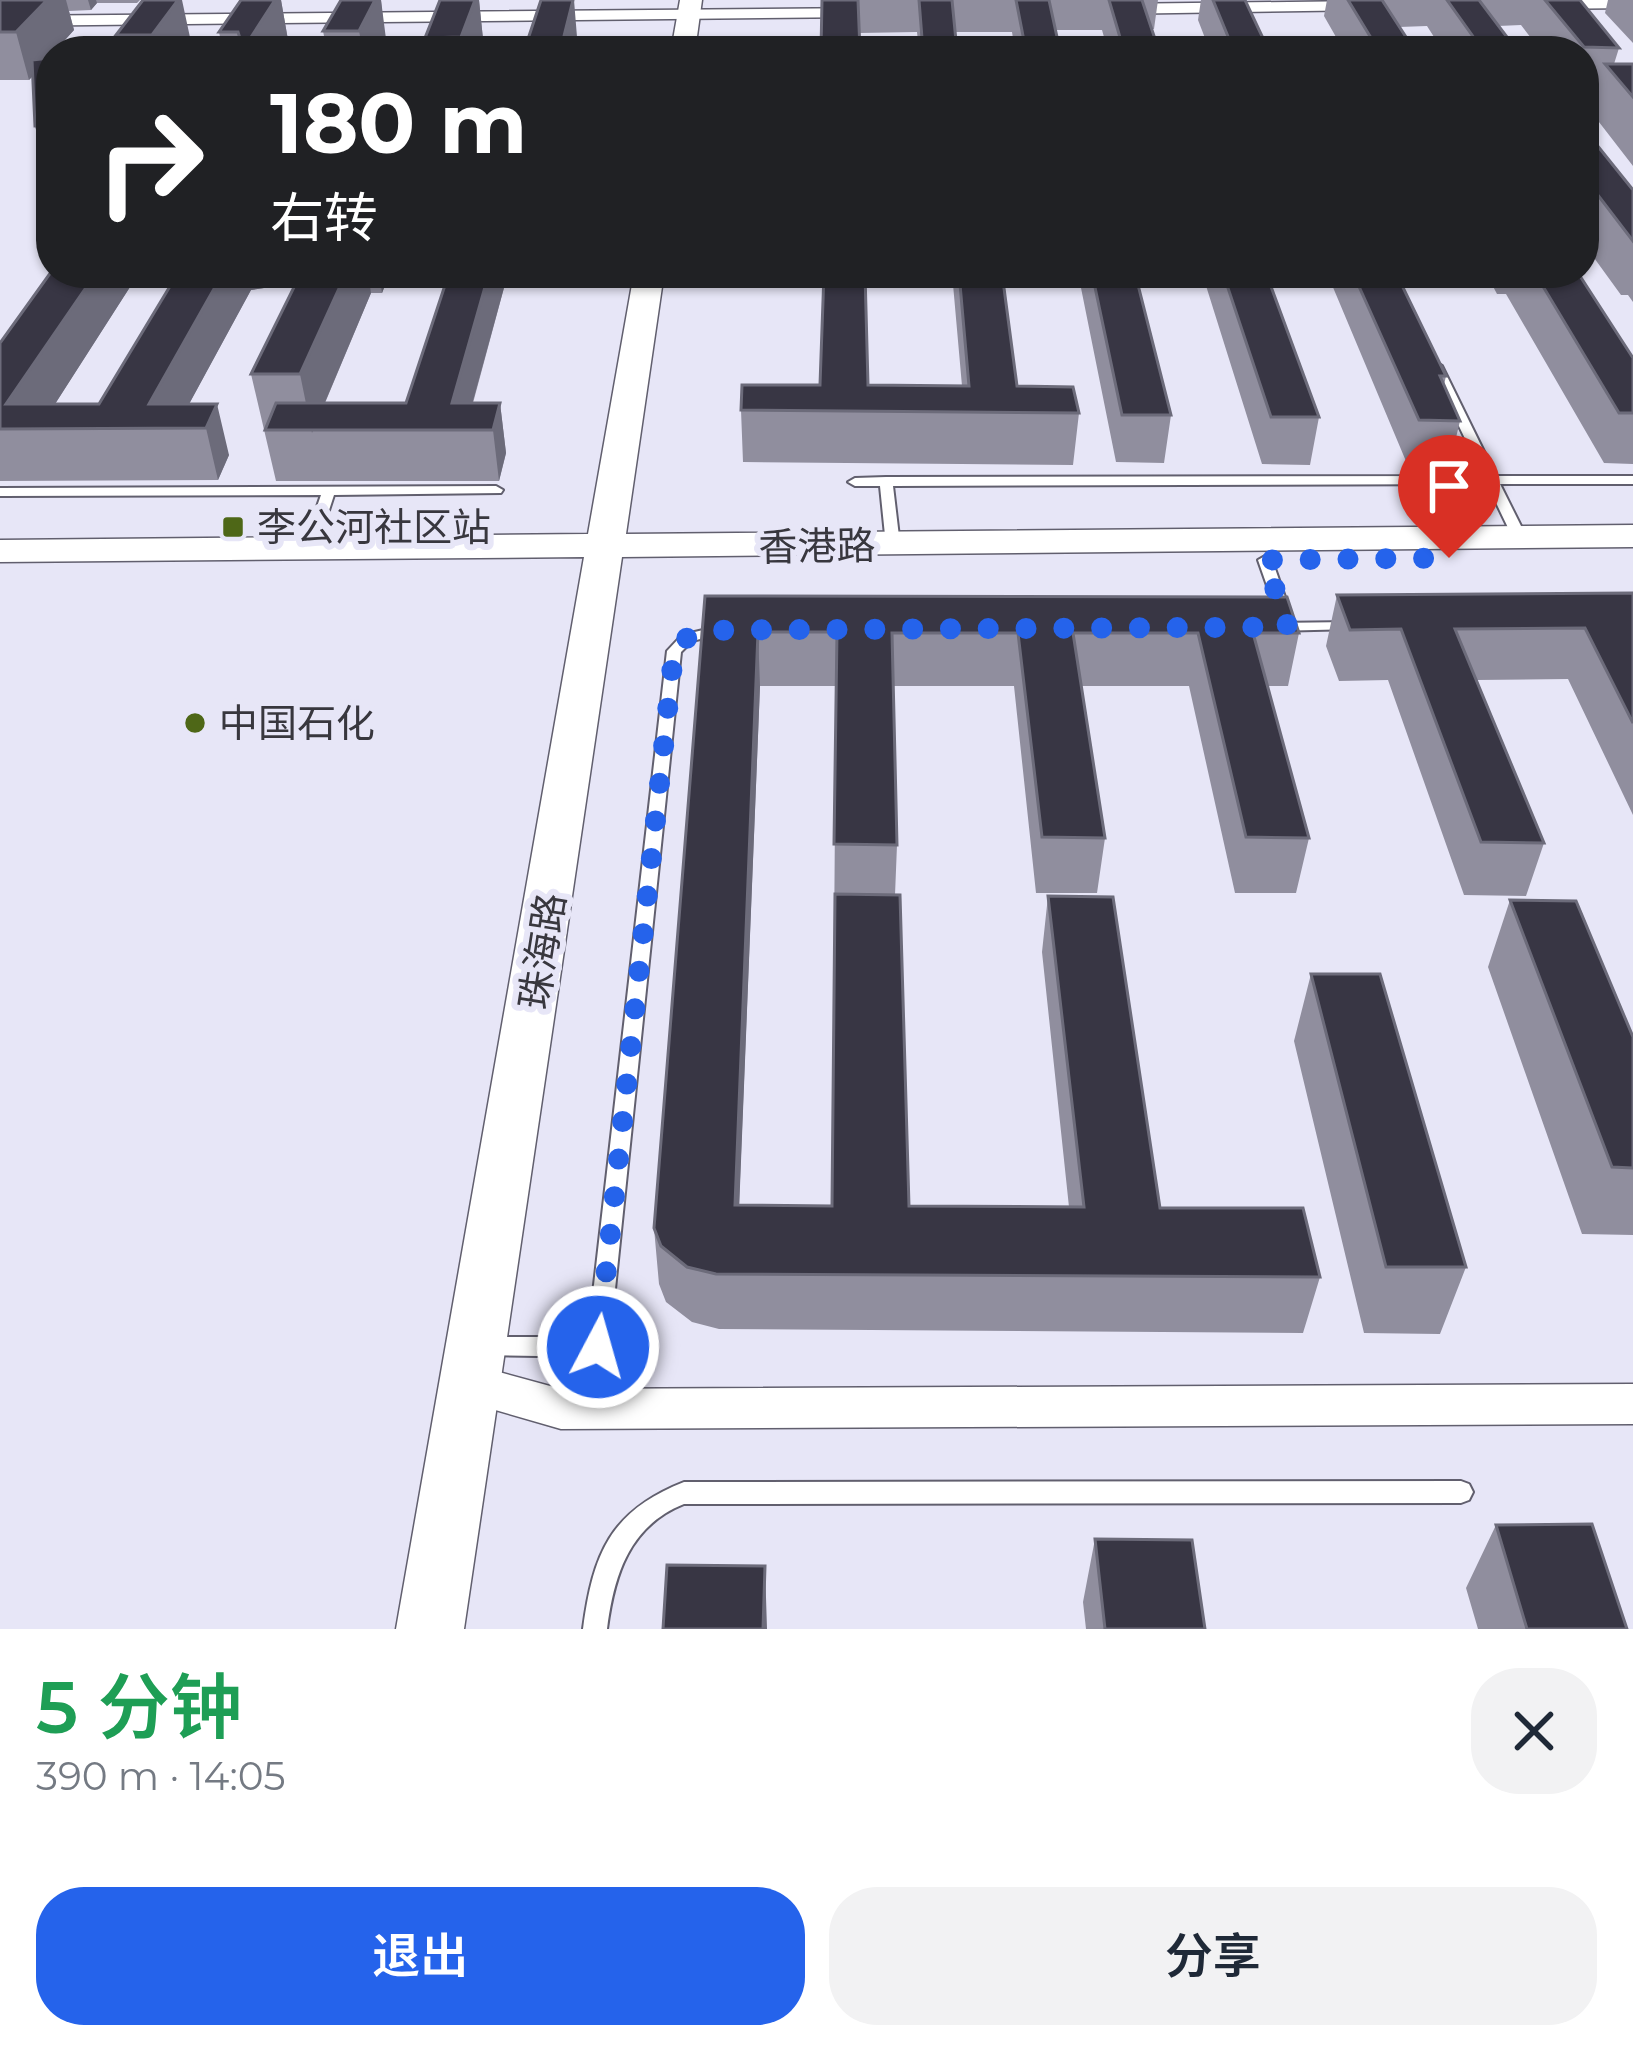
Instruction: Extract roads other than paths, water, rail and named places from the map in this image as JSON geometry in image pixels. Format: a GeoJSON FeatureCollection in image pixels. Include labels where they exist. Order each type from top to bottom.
{"type":"FeatureCollection","features":[{"type":"Feature","properties":{"kind":"main road","name":"珠海路"},"geometry":{"type":"LineString","coordinates":[[430,1629],[647,288]]}},
{"type":"Feature","properties":{"kind":"main road","name":"香港路"},"geometry":{"type":"LineString","coordinates":[[0,571],[606,558],[893,545],[1633,536]]}},
{"type":"Feature","properties":{"kind":"main road","name":"香港路"},"geometry":{"type":"LineString","coordinates":[[0,550],[309,550],[606,558],[1633,556]]}},
{"type":"Feature","properties":{"kind":"street"},"geometry":{"type":"LineString","coordinates":[[1515,4],[1633,3]]}},
{"type":"Feature","properties":{"kind":"street"},"geometry":{"type":"LineString","coordinates":[[1090,9],[1397,5]]}},
{"type":"Feature","properties":{"kind":"street"},"geometry":{"type":"LineString","coordinates":[[0,21],[689,7],[877,11]]}},
{"type":"Feature","properties":{"kind":"street"},"geometry":{"type":"LineString","coordinates":[[474,1365],[561,1409],[1633,1403]]}},
{"type":"Feature","properties":{"kind":"lane"},"geometry":{"type":"LineString","coordinates":[[1431,356],[1520,538]]}},
{"type":"Feature","properties":{"kind":"lane"},"geometry":{"type":"LineString","coordinates":[[855,482],[1633,480]]}},
{"type":"Feature","properties":{"kind":"lane"},"geometry":{"type":"LineString","coordinates":[[886,482],[893,545]]}},
{"type":"Feature","properties":{"kind":"lane"},"geometry":{"type":"LineString","coordinates":[[309,550],[329,490]]}},
{"type":"Feature","properties":{"kind":"lane"},"geometry":{"type":"LineString","coordinates":[[0,492],[496,490]]}},
{"type":"Feature","properties":{"kind":"lane"},"geometry":{"type":"LineString","coordinates":[[1265,560],[1288,627]]}},
{"type":"Feature","properties":{"kind":"lane"},"geometry":{"type":"LineString","coordinates":[[1265,627],[1358,626]]}},
{"type":"Feature","properties":{"kind":"lane"},"geometry":{"type":"LineString","coordinates":[[474,1365],[598,1347],[674,651],[687,638],[706,632],[748,630]]}},
{"type":"Feature","properties":{"kind":"lane"},"geometry":{"type":"LineString","coordinates":[[595,1629],[605,1567],[633,1521],[654,1502],[684,1492],[1461,1492]]}},
{"type":"Feature","properties":{"kind":"place","name":"李公河社区站"},"geometry":{"type":"Point","coordinates":[233,527]}},
{"type":"Feature","properties":{"kind":"place","name":"中国石化"},"geometry":{"type":"Point","coordinates":[195,723]}}]}
